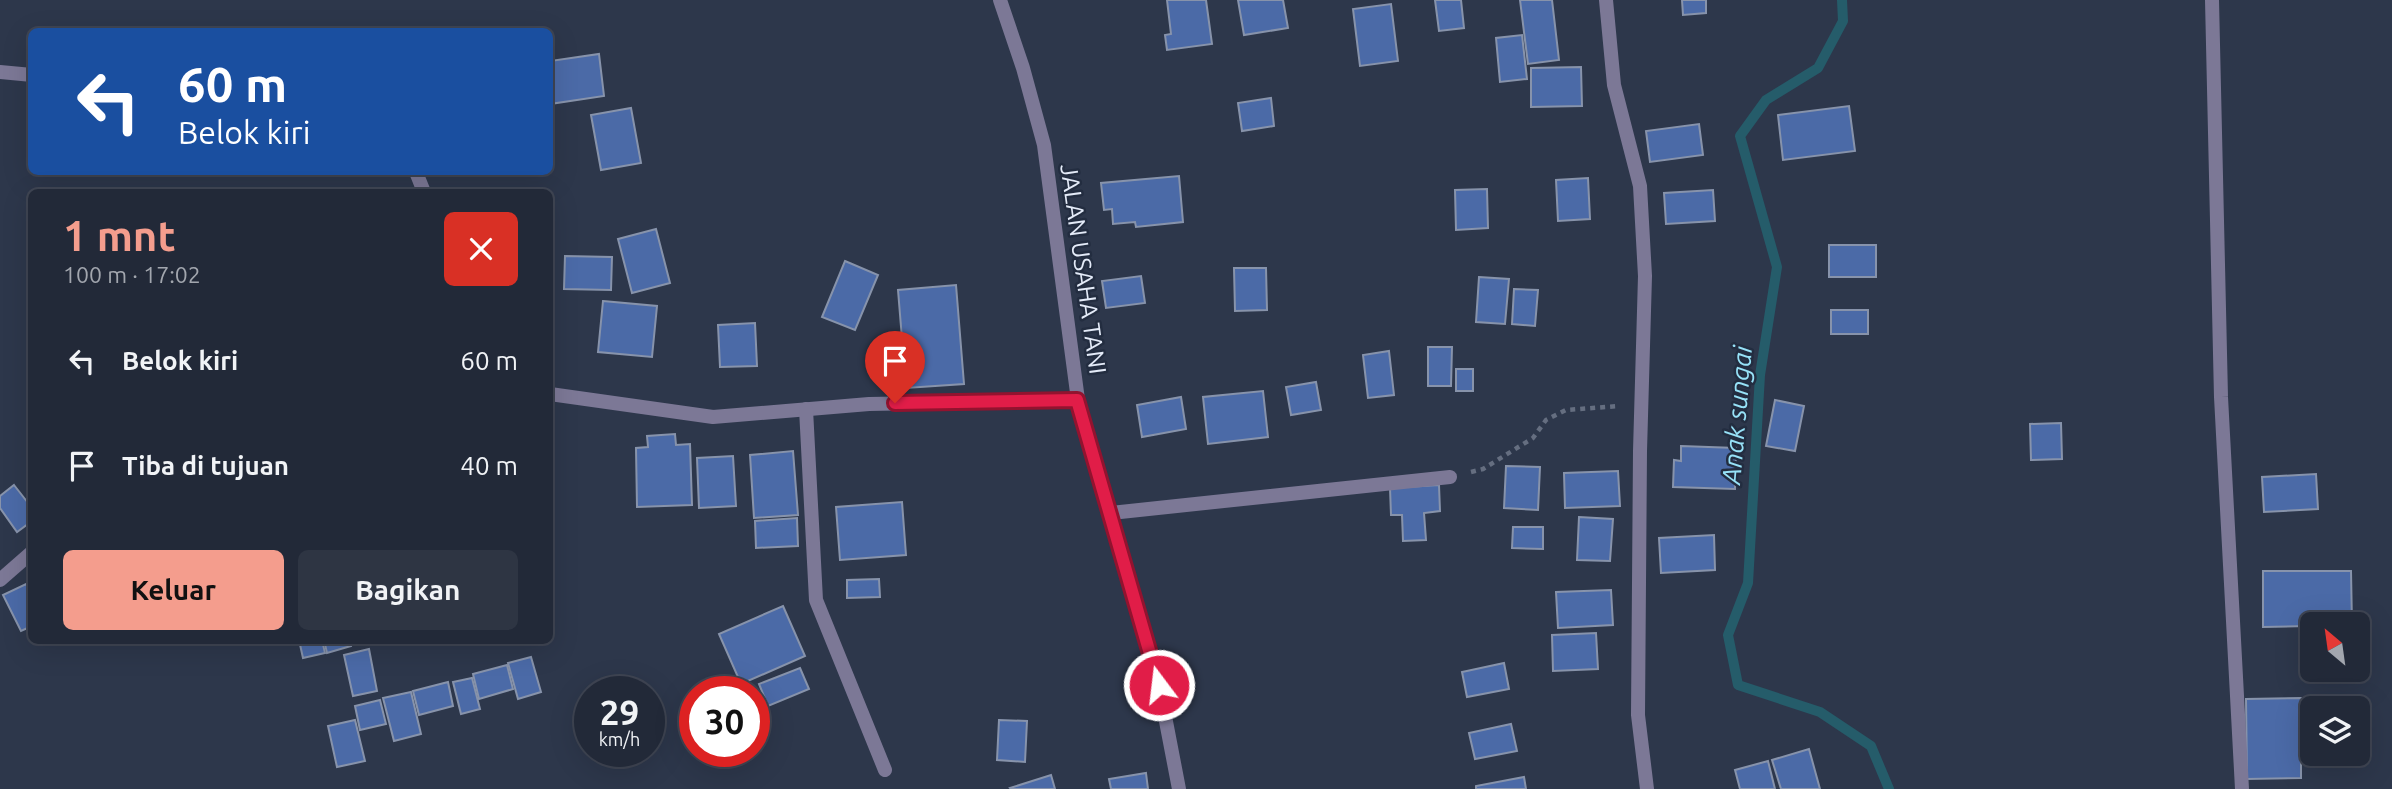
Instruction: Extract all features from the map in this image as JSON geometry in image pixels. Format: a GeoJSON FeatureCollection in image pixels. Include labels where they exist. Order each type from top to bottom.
{"type":"FeatureCollection","features":[{"type":"Feature","properties":{"kind":"street","name":"JALAN USAHA TANI"},"geometry":{"type":"LineString","coordinates":[[1000,0],[1023,68],[1044,145],[1077,400],[1159,685],[1179,789]]}},
{"type":"Feature","properties":{"kind":"street"},"geometry":{"type":"LineString","coordinates":[[1606,0],[1614,85],[1640,186],[1645,276],[1638,715],[1647,789]]}},
{"type":"Feature","properties":{"kind":"street"},"geometry":{"type":"LineString","coordinates":[[2212,0],[2221,397],[2242,789]]}},
{"type":"Feature","properties":{"kind":"street"},"geometry":{"type":"LineString","coordinates":[[0,72],[28,75]]}},
{"type":"Feature","properties":{"kind":"street"},"geometry":{"type":"LineString","coordinates":[[553,394],[713,417],[869,404],[1077,400]]}},
{"type":"Feature","properties":{"kind":"street"},"geometry":{"type":"LineString","coordinates":[[806,409],[816,600],[885,770]]}},
{"type":"Feature","properties":{"kind":"street"},"geometry":{"type":"LineString","coordinates":[[1111,513],[1450,477]]}},
{"type":"Feature","properties":{"kind":"street"},"geometry":{"type":"LineString","coordinates":[[0,580],[28,556]]}},
{"type":"Feature","properties":{"kind":"path"},"geometry":{"type":"LineString","coordinates":[[1450,477],[1483,468],[1533,438],[1546,420],[1566,410],[1642,404]]}},
{"type":"Feature","properties":{"kind":"building"},"geometry":{"type":"Polygon","coordinates":[[[1167,0],[1206,0],[1212,44],[1167,50],[1165,35],[1171,34],[1167,0]]]}},
{"type":"Feature","properties":{"kind":"building"},"geometry":{"type":"Polygon","coordinates":[[[1238,0],[1283,0],[1288,28],[1244,35],[1238,0]]]}},
{"type":"Feature","properties":{"kind":"building"},"geometry":{"type":"Polygon","coordinates":[[[1435,0],[1461,0],[1464,28],[1439,31],[1435,0]]]}},
{"type":"Feature","properties":{"kind":"building"},"geometry":{"type":"Polygon","coordinates":[[[1520,0],[1552,0],[1559,60],[1528,64],[1520,0]]]}},
{"type":"Feature","properties":{"kind":"building"},"geometry":{"type":"Polygon","coordinates":[[[1682,0],[1706,0],[1706,13],[1683,15],[1682,0]]]}},
{"type":"Feature","properties":{"kind":"building"},"geometry":{"type":"Polygon","coordinates":[[[1391,4],[1398,61],[1360,66],[1353,9],[1391,4]]]}},
{"type":"Feature","properties":{"kind":"building"},"geometry":{"type":"Polygon","coordinates":[[[1522,35],[1527,79],[1500,82],[1496,38],[1522,35]]]}},
{"type":"Feature","properties":{"kind":"building"},"geometry":{"type":"Polygon","coordinates":[[[599,54],[604,96],[553,104],[553,61],[599,54]]]}},
{"type":"Feature","properties":{"kind":"building"},"geometry":{"type":"Polygon","coordinates":[[[1581,67],[1582,106],[1531,107],[1531,68],[1581,67]]]}},
{"type":"Feature","properties":{"kind":"building"},"geometry":{"type":"Polygon","coordinates":[[[1271,98],[1274,126],[1242,131],[1238,103],[1271,98]]]}},
{"type":"Feature","properties":{"kind":"building"},"geometry":{"type":"Polygon","coordinates":[[[1849,106],[1855,151],[1783,160],[1778,115],[1849,106]]]}},
{"type":"Feature","properties":{"kind":"building"},"geometry":{"type":"Polygon","coordinates":[[[631,108],[641,163],[601,170],[591,115],[631,108]]]}},
{"type":"Feature","properties":{"kind":"building"},"geometry":{"type":"Polygon","coordinates":[[[1699,124],[1703,155],[1650,162],[1646,131],[1699,124]]]}},
{"type":"Feature","properties":{"kind":"building"},"geometry":{"type":"Polygon","coordinates":[[[1179,176],[1183,222],[1136,227],[1135,222],[1113,224],[1112,209],[1104,210],[1101,183],[1179,176]]]}},
{"type":"Feature","properties":{"kind":"building"},"geometry":{"type":"Polygon","coordinates":[[[1588,178],[1590,219],[1558,221],[1556,180],[1588,178]]]}},
{"type":"Feature","properties":{"kind":"building"},"geometry":{"type":"Polygon","coordinates":[[[1487,189],[1488,228],[1456,230],[1455,190],[1487,189]]]}},
{"type":"Feature","properties":{"kind":"building"},"geometry":{"type":"Polygon","coordinates":[[[1713,190],[1715,221],[1666,224],[1664,193],[1713,190]]]}},
{"type":"Feature","properties":{"kind":"building"},"geometry":{"type":"Polygon","coordinates":[[[656,229],[670,283],[632,293],[618,239],[656,229]]]}},
{"type":"Feature","properties":{"kind":"building"},"geometry":{"type":"Polygon","coordinates":[[[1829,245],[1876,245],[1876,277],[1829,277],[1829,245]]]}},
{"type":"Feature","properties":{"kind":"building"},"geometry":{"type":"Polygon","coordinates":[[[565,256],[612,257],[611,290],[564,289],[565,256]]]}},
{"type":"Feature","properties":{"kind":"building"},"geometry":{"type":"Polygon","coordinates":[[[845,261],[878,275],[855,330],[822,317],[845,261]]]}},
{"type":"Feature","properties":{"kind":"building"},"geometry":{"type":"Polygon","coordinates":[[[1234,268],[1266,268],[1267,310],[1235,311],[1234,268]]]}},
{"type":"Feature","properties":{"kind":"building"},"geometry":{"type":"Polygon","coordinates":[[[1141,276],[1145,303],[1106,308],[1102,281],[1141,276]]]}},
{"type":"Feature","properties":{"kind":"building"},"geometry":{"type":"Polygon","coordinates":[[[1479,277],[1509,279],[1505,324],[1476,322],[1479,277]]]}},
{"type":"Feature","properties":{"kind":"building"},"geometry":{"type":"Polygon","coordinates":[[[956,285],[964,384],[906,388],[898,290],[956,285]]]}},
{"type":"Feature","properties":{"kind":"building"},"geometry":{"type":"Polygon","coordinates":[[[1514,289],[1538,290],[1535,326],[1512,324],[1514,289]]]}},
{"type":"Feature","properties":{"kind":"building"},"geometry":{"type":"Polygon","coordinates":[[[603,301],[657,306],[652,357],[598,352],[603,301]]]}},
{"type":"Feature","properties":{"kind":"building"},"geometry":{"type":"Polygon","coordinates":[[[1831,310],[1868,310],[1868,334],[1831,334],[1831,310]]]}},
{"type":"Feature","properties":{"kind":"building"},"geometry":{"type":"Polygon","coordinates":[[[755,323],[757,366],[720,367],[718,325],[755,323]]]}},
{"type":"Feature","properties":{"kind":"building"},"geometry":{"type":"Polygon","coordinates":[[[1428,347],[1452,347],[1451,386],[1428,386],[1428,347]]]}},
{"type":"Feature","properties":{"kind":"building"},"geometry":{"type":"Polygon","coordinates":[[[1389,351],[1394,395],[1368,398],[1363,355],[1389,351]]]}},
{"type":"Feature","properties":{"kind":"building"},"geometry":{"type":"Polygon","coordinates":[[[1456,369],[1473,369],[1473,391],[1456,391],[1456,369]]]}},
{"type":"Feature","properties":{"kind":"building"},"geometry":{"type":"Polygon","coordinates":[[[1316,382],[1321,410],[1291,415],[1286,387],[1316,382]]]}},
{"type":"Feature","properties":{"kind":"building"},"geometry":{"type":"Polygon","coordinates":[[[1263,391],[1268,437],[1208,444],[1203,397],[1263,391]]]}},
{"type":"Feature","properties":{"kind":"building"},"geometry":{"type":"Polygon","coordinates":[[[1181,397],[1186,429],[1142,437],[1137,405],[1181,397]]]}},
{"type":"Feature","properties":{"kind":"building"},"geometry":{"type":"Polygon","coordinates":[[[1775,400],[1804,406],[1795,451],[1766,446],[1775,400]]]}},
{"type":"Feature","properties":{"kind":"building"},"geometry":{"type":"Polygon","coordinates":[[[2061,423],[2062,459],[2031,460],[2030,424],[2061,423]]]}},
{"type":"Feature","properties":{"kind":"building"},"geometry":{"type":"Polygon","coordinates":[[[675,434],[676,445],[690,444],[692,505],[637,507],[636,448],[648,447],[647,436],[675,434]]]}},
{"type":"Feature","properties":{"kind":"building"},"geometry":{"type":"Polygon","coordinates":[[[1681,446],[1736,448],[1735,489],[1673,487],[1674,460],[1681,461],[1681,446]]]}},
{"type":"Feature","properties":{"kind":"building"},"geometry":{"type":"Polygon","coordinates":[[[793,451],[798,515],[754,518],[750,455],[793,451]]]}},
{"type":"Feature","properties":{"kind":"building"},"geometry":{"type":"Polygon","coordinates":[[[733,456],[736,506],[699,508],[697,458],[733,456]]]}},
{"type":"Feature","properties":{"kind":"building"},"geometry":{"type":"Polygon","coordinates":[[[1506,466],[1540,467],[1538,510],[1504,508],[1506,466]]]}},
{"type":"Feature","properties":{"kind":"building"},"geometry":{"type":"Polygon","coordinates":[[[1618,471],[1620,506],[1565,508],[1564,473],[1618,471]]]}},
{"type":"Feature","properties":{"kind":"building"},"geometry":{"type":"Polygon","coordinates":[[[2316,474],[2318,509],[2264,512],[2262,477],[2316,474]]]}},
{"type":"Feature","properties":{"kind":"building"},"geometry":{"type":"Polygon","coordinates":[[[14,485],[28,503],[28,524],[17,532],[0,508],[0,496],[14,485]]]}},
{"type":"Feature","properties":{"kind":"building"},"geometry":{"type":"Polygon","coordinates":[[[1439,485],[1440,511],[1424,513],[1426,540],[1403,541],[1402,515],[1391,515],[1390,488],[1439,485]]]}},
{"type":"Feature","properties":{"kind":"building"},"geometry":{"type":"Polygon","coordinates":[[[902,502],[906,555],[840,560],[836,507],[902,502]]]}},
{"type":"Feature","properties":{"kind":"building"},"geometry":{"type":"Polygon","coordinates":[[[1579,517],[1613,519],[1610,561],[1577,560],[1579,517]]]}},
{"type":"Feature","properties":{"kind":"building"},"geometry":{"type":"Polygon","coordinates":[[[797,518],[798,546],[756,548],[755,521],[797,518]]]}},
{"type":"Feature","properties":{"kind":"building"},"geometry":{"type":"Polygon","coordinates":[[[1513,527],[1543,527],[1543,549],[1512,548],[1513,527]]]}},
{"type":"Feature","properties":{"kind":"building"},"geometry":{"type":"Polygon","coordinates":[[[1714,535],[1715,570],[1661,573],[1659,538],[1714,535]]]}},
{"type":"Feature","properties":{"kind":"building"},"geometry":{"type":"Polygon","coordinates":[[[2263,571],[2351,571],[2352,612],[2300,612],[2300,626],[2263,627],[2263,571]]]}},
{"type":"Feature","properties":{"kind":"building"},"geometry":{"type":"Polygon","coordinates":[[[879,579],[880,597],[847,598],[847,580],[879,579]]]}},
{"type":"Feature","properties":{"kind":"building"},"geometry":{"type":"Polygon","coordinates":[[[26,584],[28,628],[21,631],[3,595],[26,584]]]}},
{"type":"Feature","properties":{"kind":"building"},"geometry":{"type":"Polygon","coordinates":[[[1611,590],[1613,625],[1558,628],[1556,592],[1611,590]]]}},
{"type":"Feature","properties":{"kind":"building"},"geometry":{"type":"Polygon","coordinates":[[[783,606],[805,656],[759,676],[737,676],[719,634],[783,606]]]}},
{"type":"Feature","properties":{"kind":"building"},"geometry":{"type":"Polygon","coordinates":[[[1596,633],[1598,669],[1553,671],[1552,635],[1596,633]]]}},
{"type":"Feature","properties":{"kind":"building"},"geometry":{"type":"Polygon","coordinates":[[[300,644],[323,644],[325,653],[303,658],[300,644]]]}},
{"type":"Feature","properties":{"kind":"building"},"geometry":{"type":"Polygon","coordinates":[[[325,644],[351,644],[351,646],[327,653],[325,644]]]}},
{"type":"Feature","properties":{"kind":"building"},"geometry":{"type":"Polygon","coordinates":[[[369,649],[377,691],[353,696],[344,655],[369,649]]]}},
{"type":"Feature","properties":{"kind":"building"},"geometry":{"type":"Polygon","coordinates":[[[531,657],[541,692],[518,699],[508,663],[531,657]]]}},
{"type":"Feature","properties":{"kind":"building"},"geometry":{"type":"Polygon","coordinates":[[[1504,663],[1509,689],[1467,697],[1462,672],[1504,663]]]}},
{"type":"Feature","properties":{"kind":"building"},"geometry":{"type":"Polygon","coordinates":[[[507,665],[513,689],[479,699],[473,674],[507,665]]]}},
{"type":"Feature","properties":{"kind":"building"},"geometry":{"type":"Polygon","coordinates":[[[800,668],[809,689],[770,705],[770,680],[800,668]]]}},
{"type":"Feature","properties":{"kind":"building"},"geometry":{"type":"Polygon","coordinates":[[[472,678],[480,709],[461,714],[453,682],[472,678]]]}},
{"type":"Feature","properties":{"kind":"building"},"geometry":{"type":"Polygon","coordinates":[[[448,682],[453,706],[419,715],[413,691],[448,682]]]}},
{"type":"Feature","properties":{"kind":"building"},"geometry":{"type":"Polygon","coordinates":[[[411,692],[421,734],[394,741],[383,698],[411,692]]]}},
{"type":"Feature","properties":{"kind":"building"},"geometry":{"type":"Polygon","coordinates":[[[2300,698],[2301,778],[2247,779],[2246,699],[2300,698]]]}},
{"type":"Feature","properties":{"kind":"building"},"geometry":{"type":"Polygon","coordinates":[[[380,700],[386,724],[360,730],[355,706],[380,700]]]}},
{"type":"Feature","properties":{"kind":"building"},"geometry":{"type":"Polygon","coordinates":[[[355,720],[365,761],[337,767],[328,726],[355,720]]]}},
{"type":"Feature","properties":{"kind":"building"},"geometry":{"type":"Polygon","coordinates":[[[999,720],[1027,721],[1025,762],[997,760],[999,720]]]}},
{"type":"Feature","properties":{"kind":"building"},"geometry":{"type":"Polygon","coordinates":[[[1511,724],[1517,751],[1475,759],[1469,733],[1511,724]]]}},
{"type":"Feature","properties":{"kind":"building"},"geometry":{"type":"Polygon","coordinates":[[[1809,749],[1820,789],[1781,789],[1772,760],[1809,749]]]}},
{"type":"Feature","properties":{"kind":"building"},"geometry":{"type":"Polygon","coordinates":[[[1768,761],[1775,789],[1740,789],[1735,770],[1768,761]]]}},
{"type":"Feature","properties":{"kind":"building"},"geometry":{"type":"Polygon","coordinates":[[[1146,773],[1148,789],[1111,789],[1109,779],[1146,773]]]}},
{"type":"Feature","properties":{"kind":"building"},"geometry":{"type":"Polygon","coordinates":[[[1051,775],[1055,789],[1010,788],[1051,775]]]}},
{"type":"Feature","properties":{"kind":"building"},"geometry":{"type":"Polygon","coordinates":[[[1524,777],[1526,789],[1476,789],[1476,786],[1524,777]]]}},
{"type":"Feature","properties":{"kind":"waterway","name":"Anak sungai"},"geometry":{"type":"LineString","coordinates":[[1842,0],[1843,21],[1818,68],[1766,100],[1740,136],[1777,267],[1760,375],[1748,583],[1728,635],[1738,685],[1820,712],[1871,746],[1889,789]]}},
{"type":"Feature","properties":{"kind":"route"},"geometry":{"type":"LineString","coordinates":[[895,403],[1077,400],[1159,685]]}}]}
